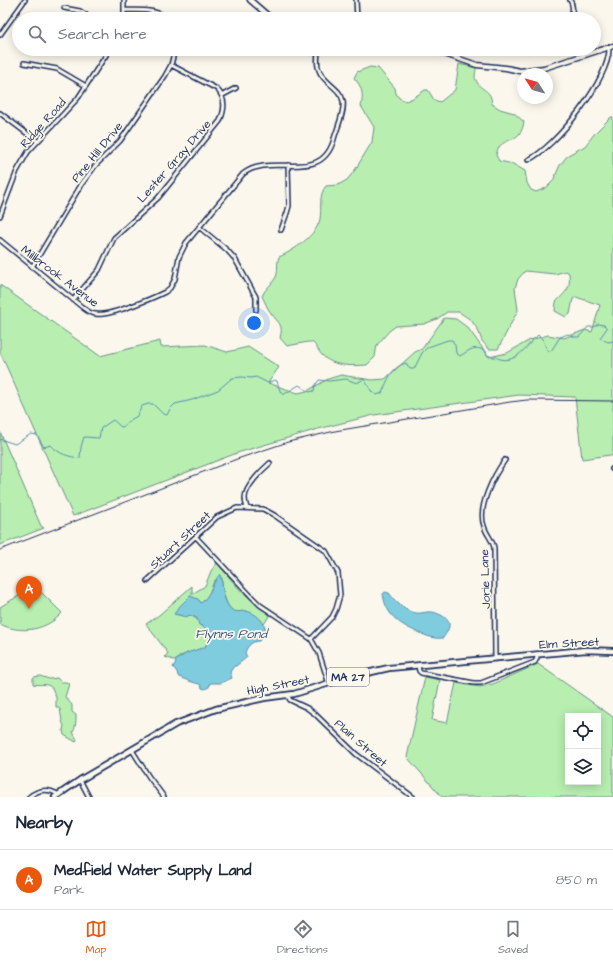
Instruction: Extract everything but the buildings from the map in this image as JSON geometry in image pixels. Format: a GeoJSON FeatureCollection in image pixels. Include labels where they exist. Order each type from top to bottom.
{"type":"FeatureCollection","features":[{"type":"Feature","properties":{"kind":"main road","name":"Elm Street"},"geometry":{"type":"LineString","coordinates":[[525,656],[586,650],[613,651]]}},
{"type":"Feature","properties":{"kind":"main road","name":"High Street"},"geometry":{"type":"LineString","coordinates":[[57,796],[80,780],[179,723],[240,702],[294,694],[376,670],[525,656]]}},
{"type":"Feature","properties":{"kind":"street"},"geometry":{"type":"LineString","coordinates":[[16,12],[25,0]]}},
{"type":"Feature","properties":{"kind":"street"},"geometry":{"type":"LineString","coordinates":[[124,0],[125,10],[155,12]]}},
{"type":"Feature","properties":{"kind":"street"},"geometry":{"type":"LineString","coordinates":[[250,0],[264,12]]}},
{"type":"Feature","properties":{"kind":"street"},"geometry":{"type":"LineString","coordinates":[[356,0],[357,12]]}},
{"type":"Feature","properties":{"kind":"street"},"geometry":{"type":"LineString","coordinates":[[570,0],[572,12]]}},
{"type":"Feature","properties":{"kind":"street"},"geometry":{"type":"LineString","coordinates":[[64,8],[82,12]]}},
{"type":"Feature","properties":{"kind":"street"},"geometry":{"type":"LineString","coordinates":[[0,35],[12,18]]}},
{"type":"Feature","properties":{"kind":"street"},"geometry":{"type":"LineString","coordinates":[[601,50],[611,47]]}},
{"type":"Feature","properties":{"kind":"street"},"geometry":{"type":"LineString","coordinates":[[528,160],[545,149],[585,104],[602,74],[611,47]]}},
{"type":"Feature","properties":{"kind":"street","name":"Ridge Road"},"geometry":{"type":"LineString","coordinates":[[0,216],[22,161],[37,141],[62,117],[78,98],[105,56]]}},
{"type":"Feature","properties":{"kind":"street","name":"Pine Hill Drive"},"geometry":{"type":"LineString","coordinates":[[32,267],[81,185],[95,166],[123,137],[165,76],[171,65],[173,56]]}},
{"type":"Feature","properties":{"kind":"street","name":"Millbrook Avenue"},"geometry":{"type":"LineString","coordinates":[[0,240],[92,314],[101,315],[119,310],[165,292],[170,288],[175,279],[179,257],[182,250],[237,180],[249,169],[261,165],[314,163],[325,156],[332,145],[343,109],[343,101],[338,91],[322,76],[317,62],[317,56]]}},
{"type":"Feature","properties":{"kind":"street"},"geometry":{"type":"LineString","coordinates":[[451,56],[477,65],[501,67],[520,71],[544,68],[583,56]]}},
{"type":"Feature","properties":{"kind":"street"},"geometry":{"type":"LineString","coordinates":[[24,63],[56,69],[86,86]]}},
{"type":"Feature","properties":{"kind":"street"},"geometry":{"type":"LineString","coordinates":[[171,65],[212,85],[223,95],[236,88]]}},
{"type":"Feature","properties":{"kind":"street","name":"Lester Gray Drive"},"geometry":{"type":"LineString","coordinates":[[73,300],[99,270],[114,238],[158,198],[220,121],[225,106],[223,95]]}},
{"type":"Feature","properties":{"kind":"street"},"geometry":{"type":"LineString","coordinates":[[0,113],[37,141]]}},
{"type":"Feature","properties":{"kind":"street"},"geometry":{"type":"LineString","coordinates":[[281,230],[288,206],[288,165]]}},
{"type":"Feature","properties":{"kind":"street"},"geometry":{"type":"LineString","coordinates":[[199,227],[227,250],[235,259],[256,296],[256,310]]}},
{"type":"Feature","properties":{"kind":"street","name":"Jorie Lane"},"geometry":{"type":"LineString","coordinates":[[495,658],[494,544],[484,526],[482,516],[484,503],[489,489],[498,469],[505,460]]}},
{"type":"Feature","properties":{"kind":"street"},"geometry":{"type":"LineString","coordinates":[[247,508],[245,498],[248,489],[258,475],[270,463]]}},
{"type":"Feature","properties":{"kind":"street","name":"Stuart Street"},"geometry":{"type":"LineString","coordinates":[[147,581],[217,517],[233,509],[263,509],[326,551],[334,565],[340,581],[339,601],[332,617],[310,639]]}},
{"type":"Feature","properties":{"kind":"street"},"geometry":{"type":"LineString","coordinates":[[196,537],[252,597],[265,608],[310,639],[319,653],[329,684]]}},
{"type":"Feature","properties":{"kind":"street"},"geometry":{"type":"LineString","coordinates":[[418,665],[421,673],[481,683],[535,662],[537,658],[536,654]]}},
{"type":"Feature","properties":{"kind":"street"},"geometry":{"type":"LineString","coordinates":[[294,694],[297,704]]}},
{"type":"Feature","properties":{"kind":"street","name":"Plain Street"},"geometry":{"type":"LineString","coordinates":[[287,695],[290,700],[308,708],[356,754],[413,797]]}},
{"type":"Feature","properties":{"kind":"street"},"geometry":{"type":"LineString","coordinates":[[132,750],[164,797]]}},
{"type":"Feature","properties":{"kind":"street"},"geometry":{"type":"LineString","coordinates":[[80,780],[89,797]]}},
{"type":"Feature","properties":{"kind":"street"},"geometry":{"type":"LineString","coordinates":[[29,797],[36,792],[45,790],[54,792],[57,796]]}},
{"type":"Feature","properties":{"kind":"street"},"geometry":{"type":"LineString","coordinates":[[406,797],[408,793]]}},
{"type":"Feature","properties":{"kind":"green space"},"geometry":{"type":"Polygon","coordinates":[[[459,64],[476,68],[475,79],[480,87],[490,95],[492,104],[500,109],[514,113],[524,122],[522,130],[518,135],[502,144],[496,155],[499,161],[513,164],[525,171],[527,183],[531,190],[536,192],[546,188],[553,181],[560,165],[568,155],[585,146],[595,133],[611,117],[613,117],[613,456],[610,455],[582,459],[575,397],[519,395],[374,415],[318,429],[237,453],[73,516],[0,352],[0,285],[100,356],[160,341],[161,347],[205,345],[227,352],[248,347],[279,367],[268,383],[298,393],[307,391],[328,379],[341,375],[372,380],[385,379],[415,352],[422,349],[444,318],[456,319],[468,328],[489,357],[507,353],[530,340],[548,335],[564,338],[585,330],[592,332],[600,305],[576,297],[573,299],[570,314],[566,317],[555,311],[556,302],[567,290],[569,273],[566,271],[555,274],[525,271],[518,279],[515,288],[518,310],[498,349],[489,349],[482,341],[478,330],[471,320],[459,312],[447,312],[437,319],[424,324],[396,326],[389,331],[377,345],[375,357],[367,365],[337,364],[326,359],[312,342],[287,346],[280,338],[281,327],[268,309],[262,296],[276,277],[279,257],[304,242],[314,231],[320,219],[321,197],[326,186],[338,185],[347,180],[372,142],[374,127],[361,106],[362,91],[354,78],[357,72],[370,67],[378,68],[395,88],[396,94],[399,98],[406,101],[425,90],[428,90],[434,100],[440,102],[455,90],[459,64]]]}},
{"type":"Feature","properties":{"kind":"green space"},"geometry":{"type":"Polygon","coordinates":[[[0,432],[41,526],[44,528],[0,545],[0,432]]]}},
{"type":"Feature","properties":{"kind":"green space"},"geometry":{"type":"Polygon","coordinates":[[[217,563],[240,590],[270,615],[264,624],[246,611],[236,612],[232,610],[225,598],[222,578],[214,581],[209,594],[202,603],[190,596],[180,606],[175,614],[187,617],[189,615],[192,616],[202,624],[209,639],[205,647],[180,656],[176,661],[165,657],[168,653],[146,624],[159,615],[192,586],[192,594],[205,586],[211,571],[217,563]]]}},
{"type":"Feature","properties":{"kind":"green space"},"geometry":{"type":"Polygon","coordinates":[[[35,586],[62,613],[48,624],[32,629],[16,629],[0,624],[0,607],[35,586]]]}},
{"type":"Feature","properties":{"kind":"green space"},"geometry":{"type":"Polygon","coordinates":[[[538,664],[613,717],[613,797],[442,797],[407,757],[425,677],[440,680],[432,720],[447,723],[456,683],[480,687],[493,684],[538,664]]]}},
{"type":"Feature","properties":{"kind":"green space"},"geometry":{"type":"Polygon","coordinates":[[[40,676],[49,679],[57,678],[61,682],[66,682],[69,684],[65,697],[72,705],[72,712],[76,715],[73,732],[77,740],[76,742],[64,735],[64,726],[60,709],[56,707],[56,697],[52,688],[50,686],[33,684],[33,678],[40,676]]]}},
{"type":"Feature","properties":{"kind":"water","name":"Flynns Pond"},"geometry":{"type":"Polygon","coordinates":[[[220,574],[224,597],[228,606],[234,611],[246,611],[256,616],[264,624],[266,632],[259,641],[248,646],[245,653],[247,657],[234,666],[230,672],[232,678],[221,683],[210,683],[209,687],[205,689],[202,688],[200,684],[178,676],[173,667],[176,660],[187,653],[205,647],[209,639],[207,632],[205,628],[199,625],[197,618],[189,615],[187,617],[174,614],[190,596],[198,599],[201,603],[220,574]]]}},
{"type":"Feature","properties":{"kind":"water"},"geometry":{"type":"Polygon","coordinates":[[[385,592],[389,593],[397,603],[412,612],[433,612],[445,618],[449,623],[449,628],[443,638],[430,637],[408,628],[396,620],[391,615],[385,602],[383,594],[385,592]]]}},
{"type":"Feature","properties":{"kind":"waterway"},"geometry":{"type":"LineString","coordinates":[[0,439],[15,444],[31,434],[37,435],[44,447],[51,445],[57,451],[72,457],[80,458],[84,437],[99,438],[101,428],[113,420],[121,427],[125,426],[127,422],[137,416],[142,406],[148,404],[153,404],[163,414],[167,415],[175,404],[192,400],[218,390],[232,378],[256,377],[268,383],[274,380],[277,381],[283,395],[299,385],[309,392],[314,391],[319,380],[329,381],[346,379],[357,383],[364,379],[372,392],[377,395],[382,393],[393,371],[406,363],[410,369],[414,369],[422,353],[428,347],[448,340],[452,340],[455,345],[456,353],[460,356],[469,350],[478,348],[486,351],[487,355],[502,359],[514,358],[538,335],[543,340],[547,350],[551,351],[560,337],[568,334],[579,337],[588,327],[594,327],[598,324],[604,325],[607,328],[600,338],[608,342],[613,341]]}},
{"type":"Feature","properties":{"kind":"railway"},"geometry":{"type":"LineString","coordinates":[[0,550],[237,459],[288,442],[335,431],[510,402],[527,400],[613,401]]}},
{"type":"Feature","properties":{"kind":"place","name":"Medfield Water Supply Land"},"geometry":{"type":"Point","coordinates":[29,609]}}]}
